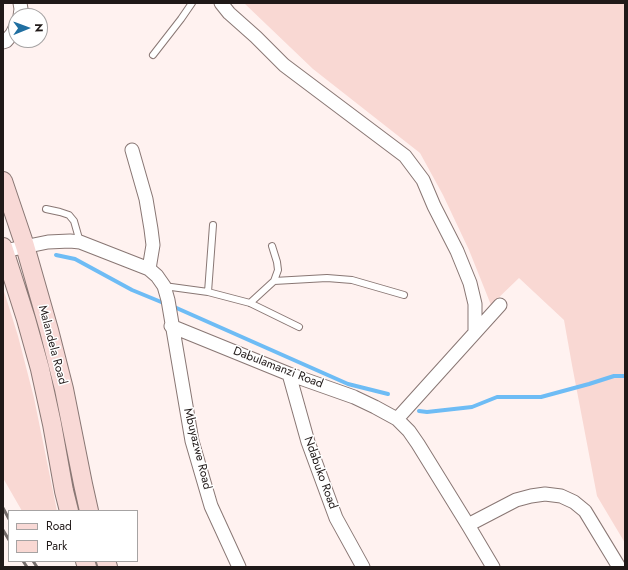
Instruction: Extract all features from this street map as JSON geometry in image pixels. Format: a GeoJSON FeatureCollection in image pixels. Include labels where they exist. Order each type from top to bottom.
{"type":"FeatureCollection","features":[{"type":"Feature","properties":{"kind":"main road","name":"Malandela Road"},"geometry":{"type":"LineString","coordinates":[[3,181],[25,246],[49,330],[64,389],[89,510]]}},
{"type":"Feature","properties":{"kind":"main road","name":"Malandela Road"},"geometry":{"type":"LineString","coordinates":[[4,249],[40,369],[69,510]]}},
{"type":"Feature","properties":{"kind":"street"},"geometry":{"type":"LineString","coordinates":[[221,3],[229,13],[256,37],[284,66],[405,156],[423,180],[434,206],[457,251],[470,283],[475,304],[476,332]]}},
{"type":"Feature","properties":{"kind":"street"},"geometry":{"type":"LineString","coordinates":[[132,150],[146,200],[151,229],[153,245],[149,269]]}},
{"type":"Feature","properties":{"kind":"street"},"geometry":{"type":"LineString","coordinates":[[4,249],[48,242],[80,242],[149,269],[157,276],[164,286],[171,326]]}},
{"type":"Feature","properties":{"kind":"street"},"geometry":{"type":"LineString","coordinates":[[397,418],[500,305]]}},
{"type":"Feature","properties":{"kind":"street","name":"Dabulamanzi Road"},"geometry":{"type":"LineString","coordinates":[[171,326],[289,374],[354,397],[397,418],[409,430],[493,567]]}},
{"type":"Feature","properties":{"kind":"street","name":"Mbuyazwe Road"},"geometry":{"type":"LineString","coordinates":[[171,326],[192,441],[211,506],[239,567]]}},
{"type":"Feature","properties":{"kind":"street","name":"Ndabuko Road"},"geometry":{"type":"LineString","coordinates":[[289,374],[308,442],[336,518],[363,567]]}},
{"type":"Feature","properties":{"kind":"street"},"geometry":{"type":"LineString","coordinates":[[468,525],[516,500],[545,494],[561,496],[574,502],[585,511],[619,567]]}},
{"type":"Feature","properties":{"kind":"lane"},"geometry":{"type":"LineString","coordinates":[[153,55],[192,3]]}},
{"type":"Feature","properties":{"kind":"lane"},"geometry":{"type":"LineString","coordinates":[[46,209],[69,215],[74,221],[80,242]]}},
{"type":"Feature","properties":{"kind":"lane"},"geometry":{"type":"LineString","coordinates":[[208,292],[213,225]]}},
{"type":"Feature","properties":{"kind":"lane"},"geometry":{"type":"LineString","coordinates":[[250,303],[274,281],[278,270],[278,262],[272,246]]}},
{"type":"Feature","properties":{"kind":"lane"},"geometry":{"type":"LineString","coordinates":[[274,281],[327,278],[352,280],[404,295]]}},
{"type":"Feature","properties":{"kind":"lane"},"geometry":{"type":"LineString","coordinates":[[164,286],[208,292],[250,303],[299,327]]}},
{"type":"Feature","properties":{"kind":"green space"},"geometry":{"type":"Polygon","coordinates":[[[244,3],[625,3],[625,543],[597,496],[564,320],[519,278],[491,305],[469,250],[443,195],[420,153],[313,69],[244,3]]]}},
{"type":"Feature","properties":{"kind":"green space"},"geometry":{"type":"Polygon","coordinates":[[[3,288],[18,336],[34,398],[57,510],[21,510],[3,478],[3,288]]]}},
{"type":"Feature","properties":{"kind":"waterway"},"geometry":{"type":"LineString","coordinates":[[56,255],[75,259],[132,290],[166,304]]}},
{"type":"Feature","properties":{"kind":"waterway"},"geometry":{"type":"LineString","coordinates":[[172,306],[348,384],[388,394]]}},
{"type":"Feature","properties":{"kind":"waterway"},"geometry":{"type":"LineString","coordinates":[[419,411],[427,412],[472,407],[497,397],[541,397],[614,376],[625,376]]}},
{"type":"Feature","properties":{"kind":"railway"},"geometry":{"type":"LineString","coordinates":[[3,508],[8,517]]}},
{"type":"Feature","properties":{"kind":"railway"},"geometry":{"type":"LineString","coordinates":[[3,530],[8,538]]}},
{"type":"Feature","properties":{"kind":"railway"},"geometry":{"type":"LineString","coordinates":[[24,562],[27,567]]}},
{"type":"Feature","properties":{"kind":"railway"},"geometry":{"type":"LineString","coordinates":[[34,562],[37,567]]}}]}
